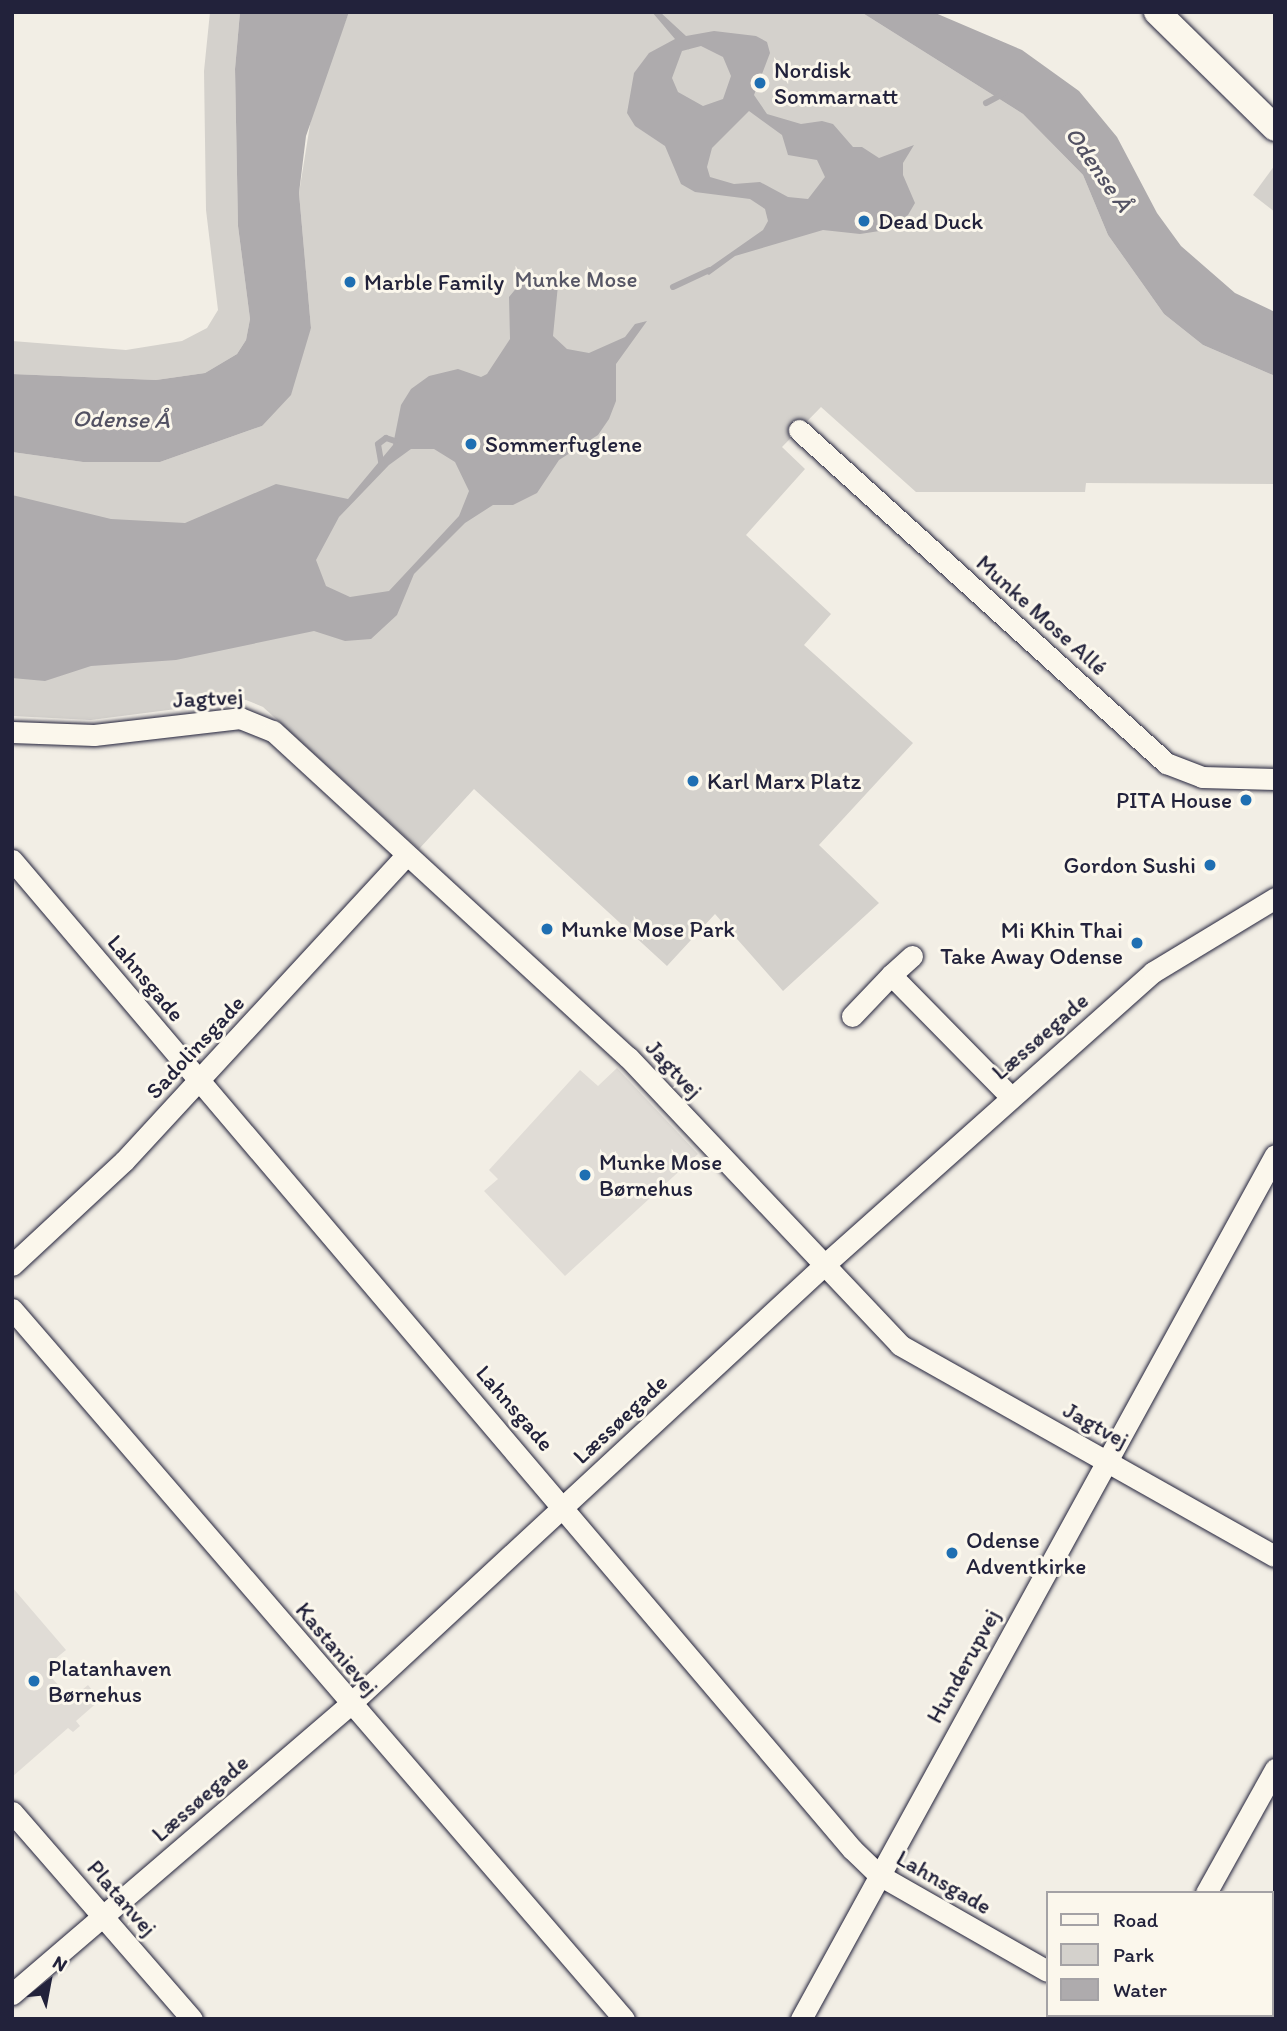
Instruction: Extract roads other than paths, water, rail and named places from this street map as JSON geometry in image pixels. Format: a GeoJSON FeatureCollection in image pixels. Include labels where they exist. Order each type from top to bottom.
{"type":"FeatureCollection","features":[{"type":"Feature","properties":{"kind":"main road"},"geometry":{"type":"LineString","coordinates":[[1157,12],[1275,128]]}},
{"type":"Feature","properties":{"kind":"street","name":"Munke Mose Allé"},"geometry":{"type":"LineString","coordinates":[[800,430],[1166,763],[1202,777],[1275,779]]}},
{"type":"Feature","properties":{"kind":"street","name":"Jagtvej"},"geometry":{"type":"LineString","coordinates":[[12,732],[94,735],[221,720],[256,722],[273,731],[628,1058],[900,1345],[1275,1556]]}},
{"type":"Feature","properties":{"kind":"street","name":"Sadolinsgade"},"geometry":{"type":"LineString","coordinates":[[12,1265],[124,1161],[406,855]]}},
{"type":"Feature","properties":{"kind":"street","name":"Lahnsgade"},"geometry":{"type":"LineString","coordinates":[[12,860],[565,1506],[852,1849],[879,1875],[1046,1970]]}},
{"type":"Feature","properties":{"kind":"street","name":"Læssøegade"},"geometry":{"type":"LineString","coordinates":[[12,1994],[349,1705],[1010,1096],[1153,972],[1275,898]]}},
{"type":"Feature","properties":{"kind":"street"},"geometry":{"type":"LineString","coordinates":[[852,1016],[912,956]]}},
{"type":"Feature","properties":{"kind":"street"},"geometry":{"type":"LineString","coordinates":[[891,975],[1010,1096]]}},
{"type":"Feature","properties":{"kind":"street","name":"Hunderupvej"},"geometry":{"type":"LineString","coordinates":[[801,2019],[1275,1155]]}},
{"type":"Feature","properties":{"kind":"street","name":"Kastanievej"},"geometry":{"type":"LineString","coordinates":[[12,1309],[349,1705],[624,2019]]}},
{"type":"Feature","properties":{"kind":"street"},"geometry":{"type":"LineString","coordinates":[[1207,1891],[1275,1769]]}},
{"type":"Feature","properties":{"kind":"street","name":"Platanvej"},"geometry":{"type":"LineString","coordinates":[[12,1812],[192,2019]]}},
{"type":"Feature","properties":{"kind":"water","name":"Odense Å"},"geometry":{"type":"Polygon","coordinates":[[[240,12],[349,12],[306,136],[299,193],[311,328],[291,395],[262,426],[160,462],[83,462],[12,452],[12,374],[156,380],[205,373],[237,354],[246,340],[250,319],[238,226],[235,69],[240,12]]]}},
{"type":"Feature","properties":{"kind":"water"},"geometry":{"type":"Polygon","coordinates":[[[652,12],[660,12],[686,36],[714,31],[756,36],[767,42],[770,53],[754,95],[767,114],[801,124],[822,121],[833,124],[853,147],[862,147],[879,158],[914,145],[903,163],[903,175],[915,203],[908,215],[886,230],[860,234],[823,230],[735,256],[709,275],[703,272],[763,230],[768,221],[765,209],[750,199],[695,192],[681,184],[665,146],[635,126],[627,113],[634,73],[649,53],[675,39],[652,12]],[[701,46],[682,51],[672,78],[678,92],[703,106],[723,99],[731,76],[723,57],[701,46]],[[749,111],[712,148],[707,167],[710,177],[734,184],[760,182],[788,197],[808,199],[825,177],[817,160],[788,155],[782,135],[749,111]]]}},
{"type":"Feature","properties":{"kind":"water","name":"Odense Å"},"geometry":{"type":"Polygon","coordinates":[[[861,12],[933,12],[1022,50],[1079,91],[1117,137],[1157,213],[1181,246],[1235,293],[1275,312],[1275,376],[1203,345],[1164,314],[1108,235],[1083,175],[1023,114],[861,12]]]}},
{"type":"Feature","properties":{"kind":"water"},"geometry":{"type":"Polygon","coordinates":[[[542,278],[558,285],[553,336],[567,349],[589,353],[625,337],[635,324],[647,321],[616,364],[616,401],[609,419],[598,435],[559,460],[537,493],[513,505],[493,505],[465,523],[414,574],[397,615],[371,639],[345,641],[314,631],[176,660],[91,666],[45,681],[12,678],[12,495],[111,519],[185,523],[276,484],[348,499],[393,445],[401,405],[411,389],[429,376],[458,369],[481,377],[487,374],[510,339],[509,297],[523,280],[542,278]],[[411,449],[389,465],[339,517],[316,560],[326,586],[350,597],[389,591],[459,516],[469,491],[455,462],[434,449],[411,449]]]}},
{"type":"Feature","properties":{"kind":"waterway"},"geometry":{"type":"LineString","coordinates":[[986,103],[1005,93]]}},
{"type":"Feature","properties":{"kind":"waterway"},"geometry":{"type":"LineString","coordinates":[[673,287],[709,270]]}},
{"type":"Feature","properties":{"kind":"waterway"},"geometry":{"type":"LineString","coordinates":[[382,467],[378,444],[386,438],[395,441]]}},
{"type":"Feature","properties":{"kind":"place","name":"Nordisk Sommarnatt"},"geometry":{"type":"Point","coordinates":[760,83]}},
{"type":"Feature","properties":{"kind":"place","name":"Dead Duck"},"geometry":{"type":"Point","coordinates":[864,221]}},
{"type":"Feature","properties":{"kind":"place","name":"Marble Family"},"geometry":{"type":"Point","coordinates":[350,282]}},
{"type":"Feature","properties":{"kind":"place","name":"Sommerfuglene"},"geometry":{"type":"Point","coordinates":[471,444]}},
{"type":"Feature","properties":{"kind":"place","name":"Karl Marx Platz"},"geometry":{"type":"Point","coordinates":[693,781]}},
{"type":"Feature","properties":{"kind":"place","name":"PITA House"},"geometry":{"type":"Point","coordinates":[1246,800]}},
{"type":"Feature","properties":{"kind":"place","name":"Gordon Sushi"},"geometry":{"type":"Point","coordinates":[1210,865]}},
{"type":"Feature","properties":{"kind":"place","name":"Munke Mose Park"},"geometry":{"type":"Point","coordinates":[547,929]}},
{"type":"Feature","properties":{"kind":"place","name":"Mi Khin Thai Take Away Odense"},"geometry":{"type":"Point","coordinates":[1137,943]}},
{"type":"Feature","properties":{"kind":"place","name":"Munke Mose Børnehus"},"geometry":{"type":"Point","coordinates":[585,1175]}},
{"type":"Feature","properties":{"kind":"place","name":"Odense Adventkirke"},"geometry":{"type":"Point","coordinates":[952,1553]}},
{"type":"Feature","properties":{"kind":"place","name":"Platanhaven Børnehus"},"geometry":{"type":"Point","coordinates":[34,1681]}},
{"type":"Feature","properties":{"kind":"park label","name":"Munke Mose"},"geometry":{"type":"Point","coordinates":[576,279]}}]}
